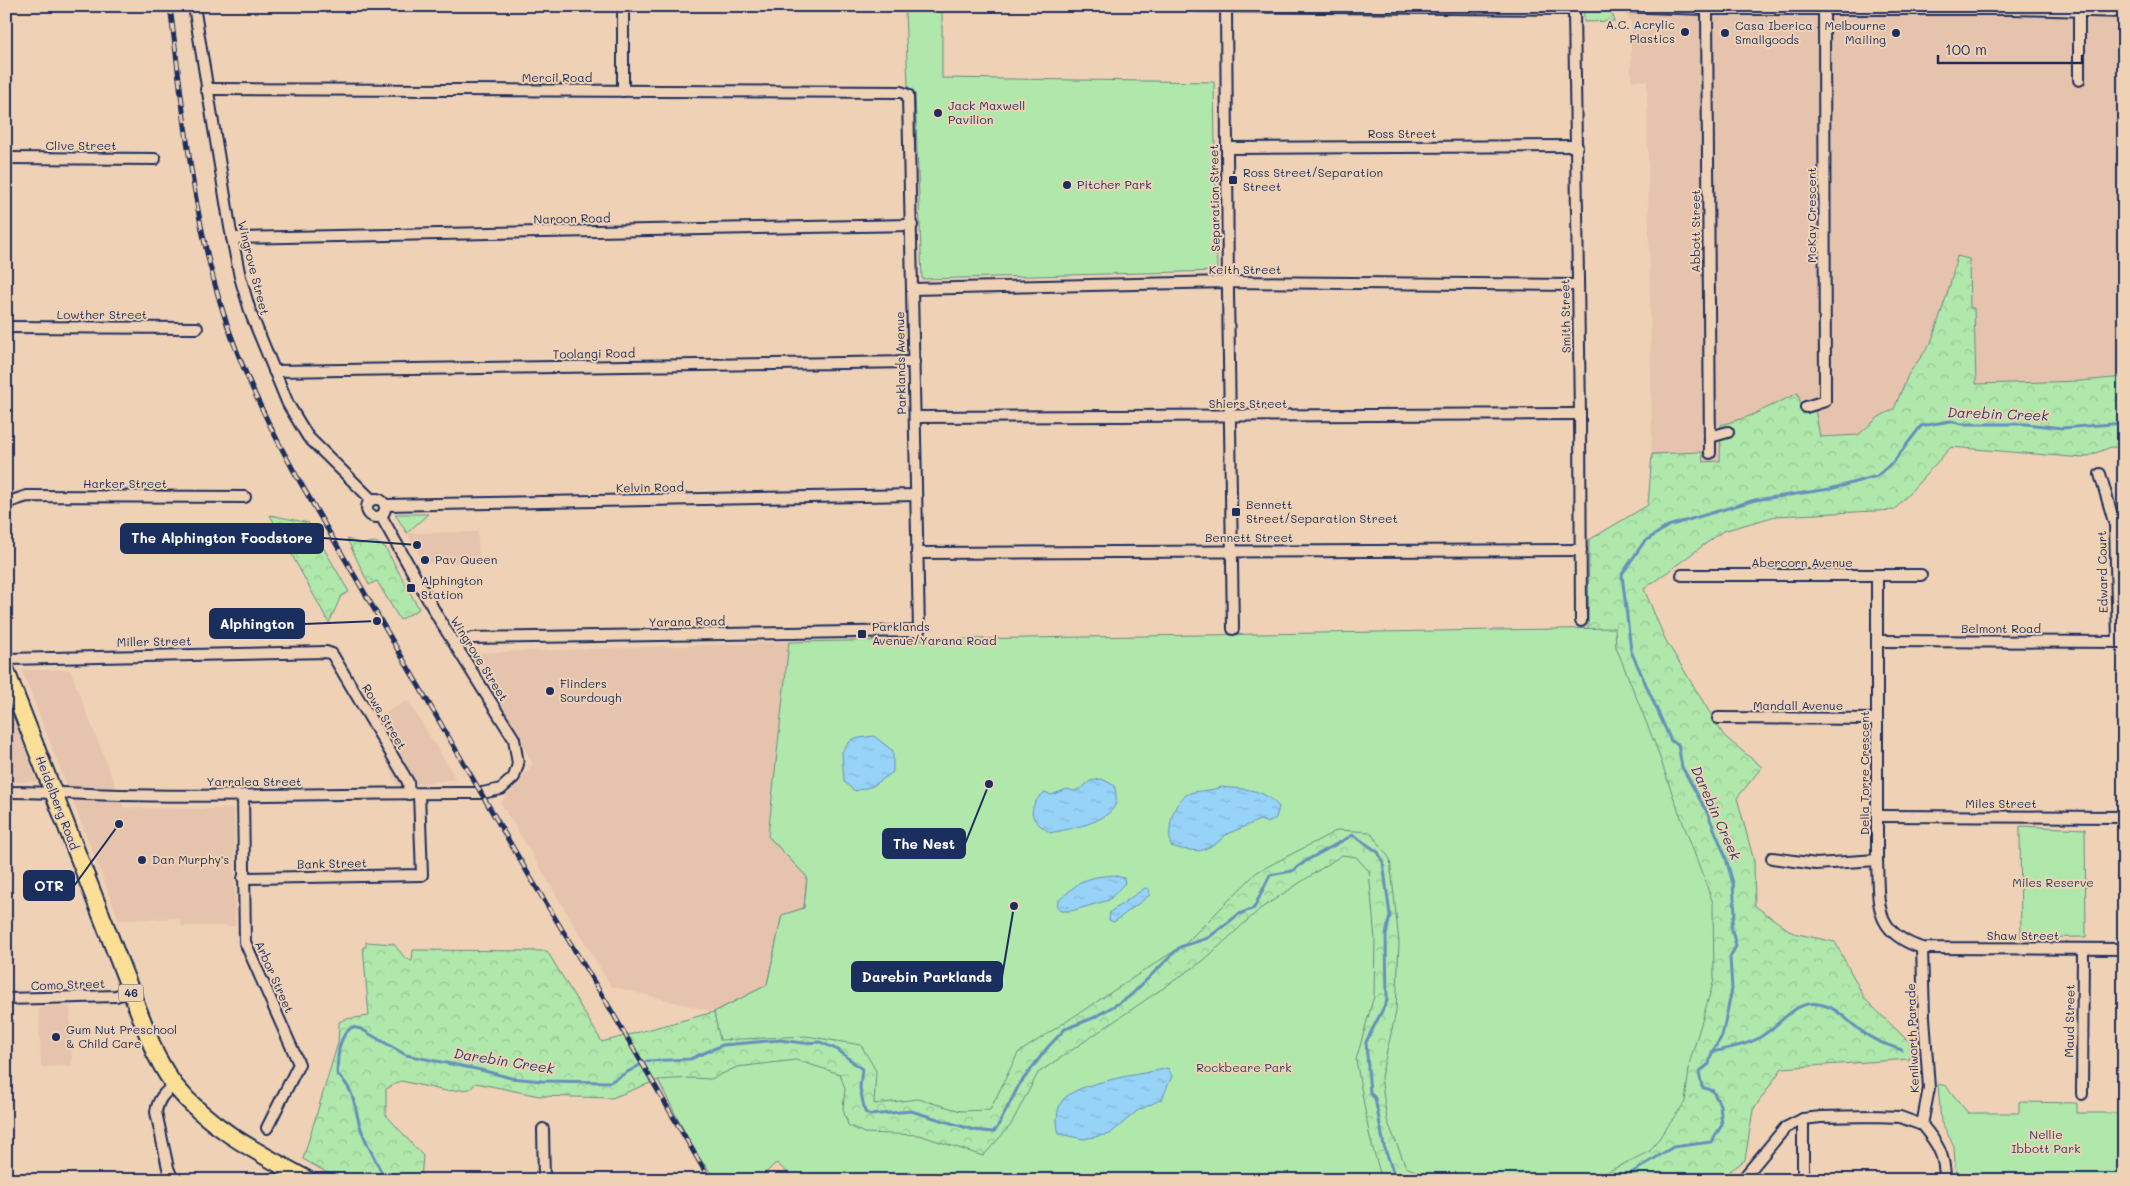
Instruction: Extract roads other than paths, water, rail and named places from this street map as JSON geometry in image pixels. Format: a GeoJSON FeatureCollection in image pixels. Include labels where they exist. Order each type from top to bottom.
{"type":"FeatureCollection","features":[{"type":"Feature","properties":{"kind":"main road","name":"Heidelberg Road"},"geometry":{"type":"LineString","coordinates":[[6,671],[155,1053],[174,1085],[212,1123],[308,1180]]}},
{"type":"Feature","properties":{"kind":"street","name":"Wingrove Street"},"geometry":{"type":"LineString","coordinates":[[194,6],[206,89],[232,238],[240,277],[251,314],[288,404],[308,437],[371,499]]}},
{"type":"Feature","properties":{"kind":"street"},"geometry":{"type":"LineString","coordinates":[[623,6],[623,91]]}},
{"type":"Feature","properties":{"kind":"street"},"geometry":{"type":"LineString","coordinates":[[1196,6],[1226,7]]}},
{"type":"Feature","properties":{"kind":"street"},"geometry":{"type":"LineString","coordinates":[[1614,6],[1706,9],[2079,8],[2124,12]]}},
{"type":"Feature","properties":{"kind":"street","name":"Smith Street"},"geometry":{"type":"LineString","coordinates":[[1226,7],[1568,8],[1574,11],[1581,621]]}},
{"type":"Feature","properties":{"kind":"street","name":"Separation Street"},"geometry":{"type":"LineString","coordinates":[[1226,7],[1229,416],[1233,629]]}},
{"type":"Feature","properties":{"kind":"street"},"geometry":{"type":"LineString","coordinates":[[2079,8],[2079,80]]}},
{"type":"Feature","properties":{"kind":"street","name":"Abbott Street"},"geometry":{"type":"LineString","coordinates":[[1706,9],[1710,453]]}},
{"type":"Feature","properties":{"kind":"street","name":"McKay Crescent"},"geometry":{"type":"LineString","coordinates":[[1806,407],[1825,401],[1824,9]]}},
{"type":"Feature","properties":{"kind":"street","name":"Mercil Road"},"geometry":{"type":"LineString","coordinates":[[206,89],[901,92],[908,95]]}},
{"type":"Feature","properties":{"kind":"street","name":"Parklands Avenue"},"geometry":{"type":"LineString","coordinates":[[908,95],[919,630]]}},
{"type":"Feature","properties":{"kind":"street","name":"Ross Street"},"geometry":{"type":"LineString","coordinates":[[1227,148],[1577,146]]}},
{"type":"Feature","properties":{"kind":"street","name":"Clive Street"},"geometry":{"type":"LineString","coordinates":[[6,158],[155,159]]}},
{"type":"Feature","properties":{"kind":"street","name":"Naroon Road"},"geometry":{"type":"LineString","coordinates":[[232,238],[912,225]]}},
{"type":"Feature","properties":{"kind":"street","name":"Keith Street"},"geometry":{"type":"LineString","coordinates":[[912,289],[1228,282],[1578,285]]}},
{"type":"Feature","properties":{"kind":"street","name":"Lowther Street"},"geometry":{"type":"LineString","coordinates":[[6,327],[197,328]]}},
{"type":"Feature","properties":{"kind":"street","name":"Toolangi Road"},"geometry":{"type":"LineString","coordinates":[[274,371],[914,362]]}},
{"type":"Feature","properties":{"kind":"street","name":"Shiers Street"},"geometry":{"type":"LineString","coordinates":[[915,417],[1580,414]]}},
{"type":"Feature","properties":{"kind":"street"},"geometry":{"type":"LineString","coordinates":[[1710,437],[1728,432]]}},
{"type":"Feature","properties":{"kind":"street","name":"Edward Court"},"geometry":{"type":"LineString","coordinates":[[2100,474],[2115,525],[2121,642]]}},
{"type":"Feature","properties":{"kind":"street","name":"Kelvin Road"},"geometry":{"type":"LineString","coordinates":[[385,505],[916,495]]}},
{"type":"Feature","properties":{"kind":"street","name":"Harker Street"},"geometry":{"type":"LineString","coordinates":[[6,503],[27,496],[245,497]]}},
{"type":"Feature","properties":{"kind":"street"},"geometry":{"type":"LineString","coordinates":[[371,499],[380,499],[385,505],[384,511],[380,516],[372,516],[367,512],[366,506],[371,499]]}},
{"type":"Feature","properties":{"kind":"street","name":"Wingrove Street"},"geometry":{"type":"LineString","coordinates":[[380,516],[439,619],[514,739],[518,768],[514,777],[501,789]]}},
{"type":"Feature","properties":{"kind":"street","name":"Bennett Street"},"geometry":{"type":"LineString","coordinates":[[917,553],[1231,550],[1581,550]]}},
{"type":"Feature","properties":{"kind":"street","name":"Abercorn Avenue"},"geometry":{"type":"LineString","coordinates":[[1682,574],[1921,575]]}},
{"type":"Feature","properties":{"kind":"street","name":"Della Torre Crescent"},"geometry":{"type":"LineString","coordinates":[[1878,575],[1877,860],[1879,907],[1886,925],[1897,937],[1922,948]]}},
{"type":"Feature","properties":{"kind":"street","name":"Yarana Road"},"geometry":{"type":"LineString","coordinates":[[457,645],[472,638],[919,630]]}},
{"type":"Feature","properties":{"kind":"street","name":"Belmont Road"},"geometry":{"type":"LineString","coordinates":[[1878,641],[2121,642]]}},
{"type":"Feature","properties":{"kind":"street","name":"Miller Street"},"geometry":{"type":"LineString","coordinates":[[6,659],[267,652],[326,652],[332,654]]}},
{"type":"Feature","properties":{"kind":"street","name":"Rowe Street"},"geometry":{"type":"LineString","coordinates":[[332,654],[414,794],[422,874]]}},
{"type":"Feature","properties":{"kind":"street","name":"Mandall Avenue"},"geometry":{"type":"LineString","coordinates":[[1718,718],[1877,719]]}},
{"type":"Feature","properties":{"kind":"street","name":"Yarralea Street"},"geometry":{"type":"LineString","coordinates":[[6,792],[119,795],[414,794],[482,793],[501,789]]}},
{"type":"Feature","properties":{"kind":"street","name":"Arbor Street"},"geometry":{"type":"LineString","coordinates":[[243,795],[244,938],[299,1064],[267,1128]]}},
{"type":"Feature","properties":{"kind":"street","name":"Miles Street"},"geometry":{"type":"LineString","coordinates":[[1877,816],[2124,818]]}},
{"type":"Feature","properties":{"kind":"street"},"geometry":{"type":"LineString","coordinates":[[1772,858],[1816,864],[1877,860]]}},
{"type":"Feature","properties":{"kind":"street","name":"Bank Street"},"geometry":{"type":"LineString","coordinates":[[243,878],[422,874]]}},
{"type":"Feature","properties":{"kind":"street","name":"Shaw Street"},"geometry":{"type":"LineString","coordinates":[[1922,948],[2124,949]]}},
{"type":"Feature","properties":{"kind":"street","name":"Kenilworth Parade"},"geometry":{"type":"LineString","coordinates":[[1922,948],[1929,1088],[1922,1124]]}},
{"type":"Feature","properties":{"kind":"street","name":"Maud Street"},"geometry":{"type":"LineString","coordinates":[[2082,1094],[2083,949]]}},
{"type":"Feature","properties":{"kind":"street","name":"Como Street"},"geometry":{"type":"LineString","coordinates":[[6,999],[116,996],[130,991]]}},
{"type":"Feature","properties":{"kind":"street"},"geometry":{"type":"LineString","coordinates":[[174,1085],[164,1092],[157,1103],[156,1112],[168,1168],[174,1180]]}},
{"type":"Feature","properties":{"kind":"street"},"geometry":{"type":"LineString","coordinates":[[1742,1180],[1785,1128],[1803,1119],[1872,1116],[1900,1117],[1922,1124],[1939,1145],[1945,1171],[1945,1180]]}},
{"type":"Feature","properties":{"kind":"street"},"geometry":{"type":"LineString","coordinates":[[1803,1119],[1803,1180]]}},
{"type":"Feature","properties":{"kind":"street"},"geometry":{"type":"LineString","coordinates":[[544,1129],[544,1180]]}},
{"type":"Feature","properties":{"kind":"water"},"geometry":{"type":"Polygon","coordinates":[[[874,736],[893,751],[893,772],[873,786],[855,791],[844,782],[842,752],[852,739],[874,736]]]}},
{"type":"Feature","properties":{"kind":"water"},"geometry":{"type":"Polygon","coordinates":[[[1102,779],[1115,786],[1116,802],[1106,815],[1098,820],[1050,833],[1035,820],[1032,812],[1034,804],[1045,792],[1051,795],[1067,789],[1074,791],[1082,788],[1090,781],[1102,779]]]}},
{"type":"Feature","properties":{"kind":"water"},"geometry":{"type":"Polygon","coordinates":[[[1221,787],[1246,789],[1266,796],[1279,807],[1276,818],[1268,823],[1260,820],[1227,834],[1216,844],[1200,851],[1171,846],[1172,816],[1179,802],[1190,793],[1221,787]]]}},
{"type":"Feature","properties":{"kind":"water"},"geometry":{"type":"Polygon","coordinates":[[[1113,875],[1124,878],[1125,883],[1109,900],[1071,911],[1061,911],[1057,907],[1058,901],[1080,882],[1096,877],[1113,875]]]}},
{"type":"Feature","properties":{"kind":"water"},"geometry":{"type":"Polygon","coordinates":[[[1145,888],[1149,889],[1150,895],[1114,922],[1109,920],[1110,912],[1145,888]]]}},
{"type":"Feature","properties":{"kind":"water"},"geometry":{"type":"Polygon","coordinates":[[[1168,1068],[1172,1076],[1162,1099],[1137,1111],[1110,1134],[1084,1139],[1059,1134],[1057,1121],[1059,1109],[1062,1101],[1069,1094],[1095,1084],[1168,1068]]]}},
{"type":"Feature","properties":{"kind":"waterway","name":"Darebin Creek"},"geometry":{"type":"LineString","coordinates":[[1620,1180],[1673,1147],[1711,1142],[1722,1125],[1720,1105],[1713,1091],[1702,1087],[1699,1072],[1709,1064],[1712,1052],[1722,1036],[1732,989],[1730,957],[1736,946],[1731,926],[1735,913],[1733,883],[1725,855],[1707,812],[1682,767],[1678,744],[1671,741],[1631,651],[1622,574],[1644,542],[1668,526],[1755,500],[1830,489],[1877,476],[1894,461],[1921,426],[1951,421],[1961,424],[2026,424],[2062,428],[2124,423]]}},
{"type":"Feature","properties":{"kind":"waterway","name":"Darebin Creek"},"geometry":{"type":"LineString","coordinates":[[385,1180],[363,1134],[349,1088],[337,1074],[341,1042],[343,1036],[352,1027],[361,1029],[406,1055],[511,1078],[542,1081],[610,1082],[647,1061],[690,1059],[723,1045],[780,1040],[803,1043],[820,1042],[838,1050],[862,1069],[860,1088],[865,1112],[870,1115],[911,1111],[974,1130],[993,1132],[997,1128],[1019,1085],[1048,1047],[1065,1029],[1093,1018],[1129,997],[1180,947],[1208,938],[1239,914],[1254,908],[1270,875],[1292,871],[1309,859],[1353,835],[1378,852],[1383,862],[1390,915],[1386,936],[1387,1001],[1366,1042],[1370,1093],[1375,1098],[1384,1146],[1395,1177],[1398,1180]]}},
{"type":"Feature","properties":{"kind":"waterway"},"geometry":{"type":"LineString","coordinates":[[1713,1052],[1757,1039],[1790,1012],[1807,1004],[1829,1007],[1870,1037],[1902,1050]]}},
{"type":"Feature","properties":{"kind":"railway"},"geometry":{"type":"LineString","coordinates":[[170,6],[189,155],[202,229],[210,266],[227,325],[253,390],[296,475],[530,877],[608,1005],[710,1180]]}},
{"type":"Feature","properties":{"kind":"place","name":"A.C. Acrylic Plastics"},"geometry":{"type":"Point","coordinates":[1685,32]}},
{"type":"Feature","properties":{"kind":"place","name":"Casa Iberica Smallgoods"},"geometry":{"type":"Point","coordinates":[1725,33]}},
{"type":"Feature","properties":{"kind":"place","name":"Melbourne Mailing"},"geometry":{"type":"Point","coordinates":[1896,33]}},
{"type":"Feature","properties":{"kind":"place","name":"Jack Maxwell Pavilion"},"geometry":{"type":"Point","coordinates":[938,113]}},
{"type":"Feature","properties":{"kind":"place","name":"Ross Street/Separation Street"},"geometry":{"type":"Point","coordinates":[1233,180]}},
{"type":"Feature","properties":{"kind":"place","name":"Pitcher Park"},"geometry":{"type":"Point","coordinates":[1067,185]}},
{"type":"Feature","properties":{"kind":"place","name":"Bennett Street/Separation Street"},"geometry":{"type":"Point","coordinates":[1236,512]}},
{"type":"Feature","properties":{"kind":"place","name":"The Alphington Foodstore"},"geometry":{"type":"Point","coordinates":[417,545]}},
{"type":"Feature","properties":{"kind":"place","name":"Pav Queen"},"geometry":{"type":"Point","coordinates":[425,560]}},
{"type":"Feature","properties":{"kind":"place","name":"Alphington Station"},"geometry":{"type":"Point","coordinates":[411,588]}},
{"type":"Feature","properties":{"kind":"place","name":"Alphington"},"geometry":{"type":"Point","coordinates":[377,621]}},
{"type":"Feature","properties":{"kind":"place","name":"Parklands Avenue/Yarana Road"},"geometry":{"type":"Point","coordinates":[862,634]}},
{"type":"Feature","properties":{"kind":"place","name":"Flinders Sourdough"},"geometry":{"type":"Point","coordinates":[550,691]}},
{"type":"Feature","properties":{"kind":"place","name":"The Nest"},"geometry":{"type":"Point","coordinates":[989,784]}},
{"type":"Feature","properties":{"kind":"place","name":"OTR"},"geometry":{"type":"Point","coordinates":[119,824]}},
{"type":"Feature","properties":{"kind":"place","name":"Dan Murphy's"},"geometry":{"type":"Point","coordinates":[142,860]}},
{"type":"Feature","properties":{"kind":"place","name":"Darebin Parklands"},"geometry":{"type":"Point","coordinates":[1014,906]}},
{"type":"Feature","properties":{"kind":"place","name":"Gum Nut Preschool & Child Care"},"geometry":{"type":"Point","coordinates":[56,1037]}},
{"type":"Feature","properties":{"kind":"park label","name":"Miles Reserve"},"geometry":{"type":"Point","coordinates":[2053,883]}},
{"type":"Feature","properties":{"kind":"park label","name":"Rockbeare Park"},"geometry":{"type":"Point","coordinates":[1244,1068]}},
{"type":"Feature","properties":{"kind":"park label","name":"Nellie Ibbott Park"},"geometry":{"type":"Point","coordinates":[2046,1142]}}]}
